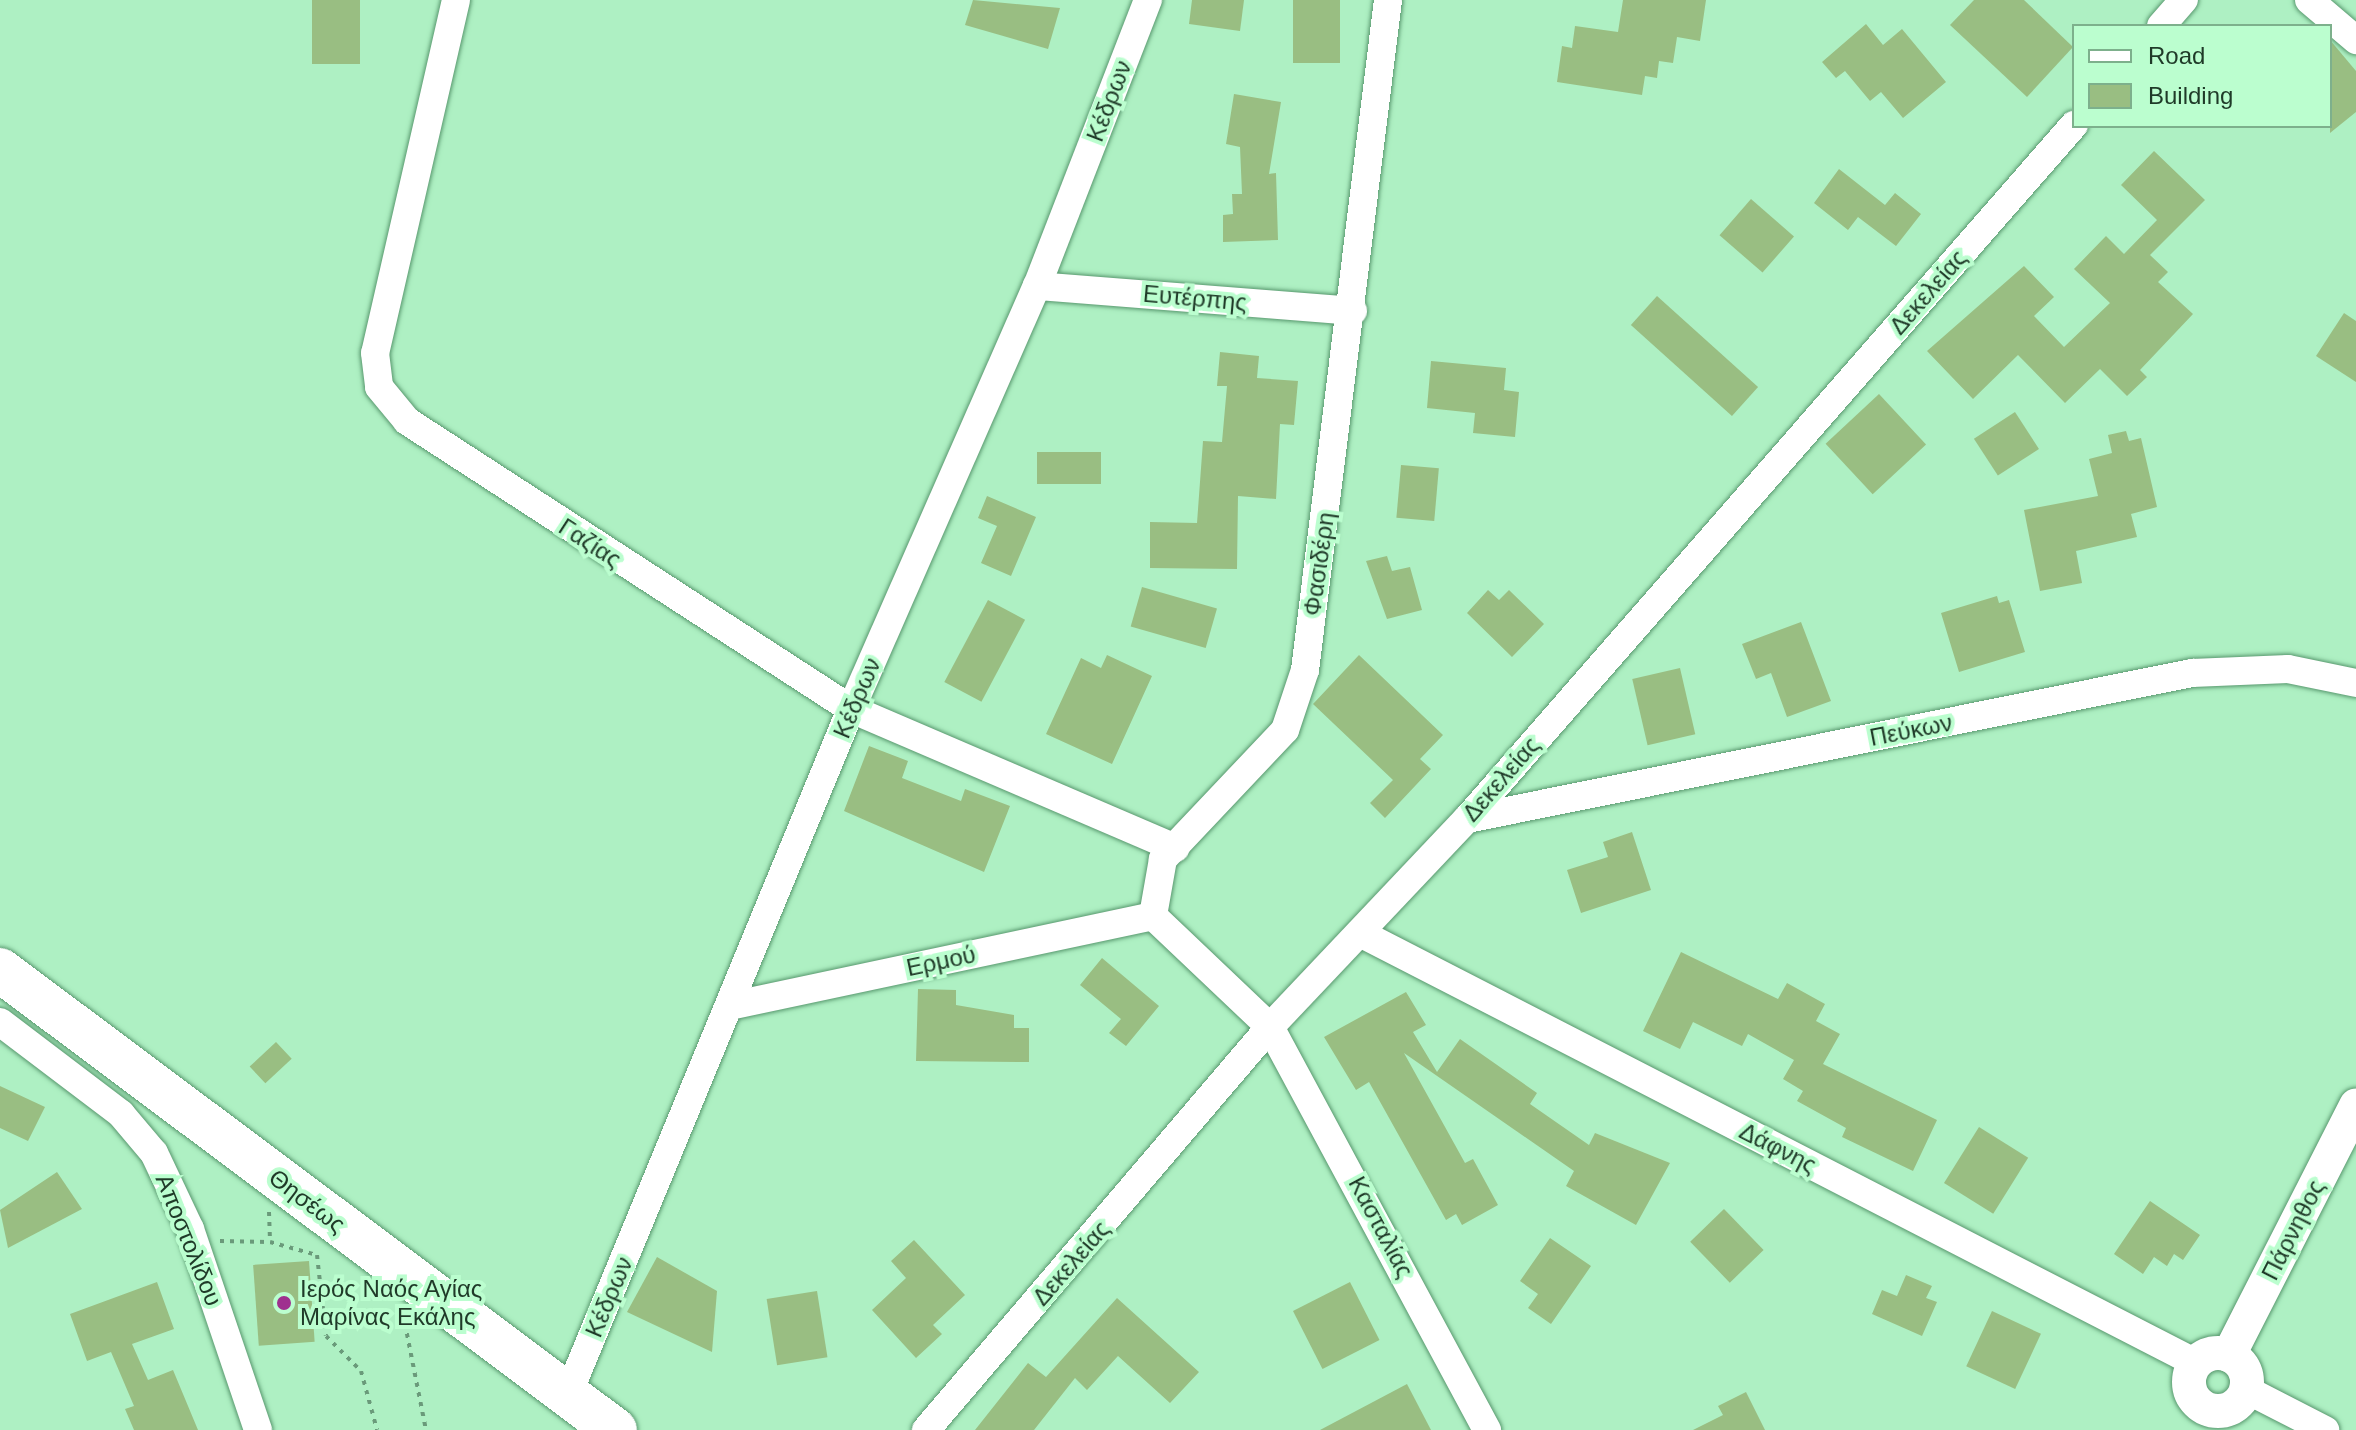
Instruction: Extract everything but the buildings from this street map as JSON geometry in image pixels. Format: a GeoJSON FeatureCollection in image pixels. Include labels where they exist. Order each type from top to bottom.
{"type":"FeatureCollection","features":[{"type":"Feature","properties":{"kind":"main road","name":"Θησέως"},"geometry":{"type":"LineString","coordinates":[[0,970],[615,1430]]}},
{"type":"Feature","properties":{"kind":"street","name":"Γαζίας"},"geometry":{"type":"LineString","coordinates":[[456,0],[375,353],[379,387],[445,450],[851,709],[1175,848]]}},
{"type":"Feature","properties":{"kind":"street","name":"Κέδρων"},"geometry":{"type":"LineString","coordinates":[[567,1397],[851,709],[1037,286],[1148,0]]}},
{"type":"Feature","properties":{"kind":"street","name":"Φασιδέρη"},"geometry":{"type":"LineString","coordinates":[[1153,916],[1154,877],[1175,848],[1285,730],[1305,670],[1353,311],[1388,0]]}},
{"type":"Feature","properties":{"kind":"street"},"geometry":{"type":"LineString","coordinates":[[2163,24],[2184,0]]}},
{"type":"Feature","properties":{"kind":"street"},"geometry":{"type":"LineString","coordinates":[[2309,0],[2356,40]]}},
{"type":"Feature","properties":{"kind":"street","name":"Δεκελείας"},"geometry":{"type":"LineString","coordinates":[[926,1430],[1270,1027],[1467,819],[2072,127]]}},
{"type":"Feature","properties":{"kind":"street","name":"Ευτέρπης"},"geometry":{"type":"LineString","coordinates":[[1037,286],[1353,311]]}},
{"type":"Feature","properties":{"kind":"street","name":"Πεύκων"},"geometry":{"type":"LineString","coordinates":[[1467,819],[2192,673],[2288,669],[2356,683]]}},
{"type":"Feature","properties":{"kind":"street"},"geometry":{"type":"LineString","coordinates":[[1153,916],[1270,1027]]}},
{"type":"Feature","properties":{"kind":"street","name":"Ερμού"},"geometry":{"type":"LineString","coordinates":[[730,1006],[1153,916]]}},
{"type":"Feature","properties":{"kind":"street","name":"Δάφνης"},"geometry":{"type":"LineString","coordinates":[[1360,933],[2196,1363]]}},
{"type":"Feature","properties":{"kind":"street","name":"Αποστολίδου"},"geometry":{"type":"LineString","coordinates":[[0,1022],[121,1114],[154,1153],[190,1229],[258,1430]]}},
{"type":"Feature","properties":{"kind":"street","name":"Κασταλίας"},"geometry":{"type":"LineString","coordinates":[[1270,1027],[1487,1430]]}},
{"type":"Feature","properties":{"kind":"street","name":"Πάρνηθος"},"geometry":{"type":"LineString","coordinates":[[2229,1355],[2356,1106]]}},
{"type":"Feature","properties":{"kind":"street"},"geometry":{"type":"LineString","coordinates":[[2229,1355],[2243,1367],[2247,1390],[2225,1411],[2199,1419],[2190,1389],[2196,1363],[2229,1355]]}},
{"type":"Feature","properties":{"kind":"street"},"geometry":{"type":"LineString","coordinates":[[2247,1390],[2325,1430]]}},
{"type":"Feature","properties":{"kind":"path"},"geometry":{"type":"LineString","coordinates":[[270,1219],[270,1242]]}},
{"type":"Feature","properties":{"kind":"path"},"geometry":{"type":"LineString","coordinates":[[211,1245],[233,1237],[270,1242],[317,1255],[326,1336],[361,1371],[377,1430]]}},
{"type":"Feature","properties":{"kind":"path"},"geometry":{"type":"LineString","coordinates":[[392,1265],[426,1430]]}},
{"type":"Feature","properties":{"kind":"place","name":"Ιερός Ναός Αγίας Μαρίνας Εκάλης"},"geometry":{"type":"Point","coordinates":[284,1303]}}]}
